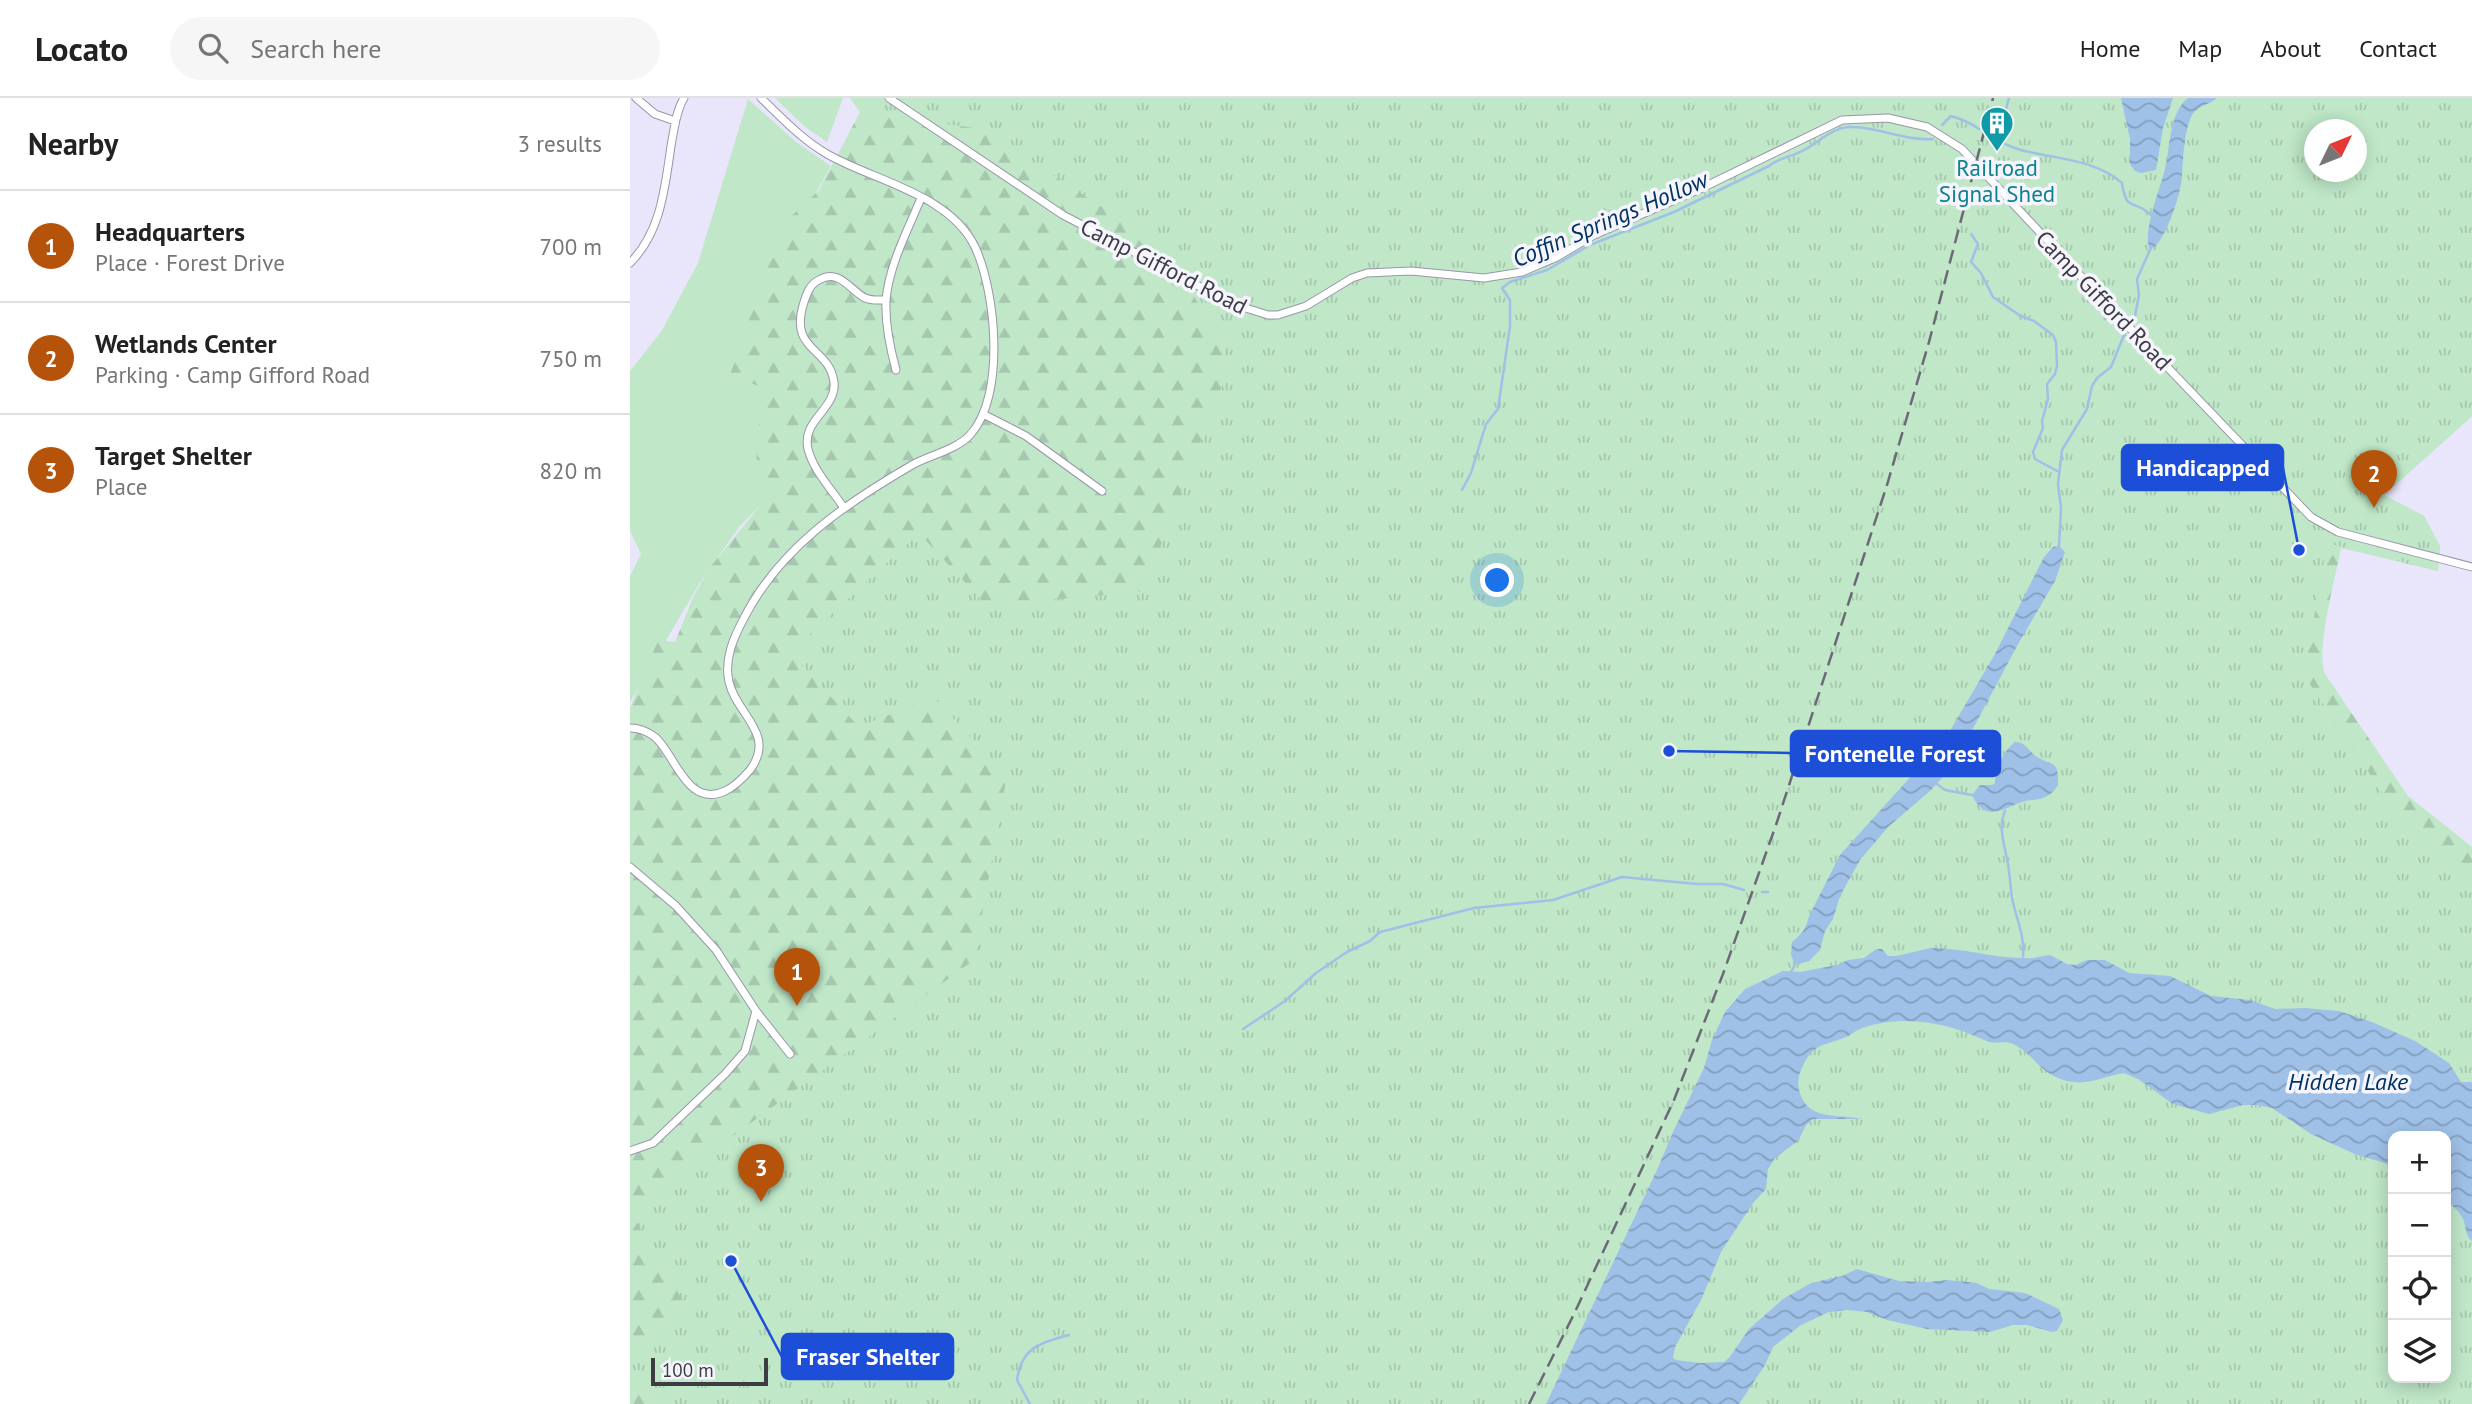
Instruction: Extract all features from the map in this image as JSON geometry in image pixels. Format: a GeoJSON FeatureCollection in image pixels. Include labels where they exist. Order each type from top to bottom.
{"type":"FeatureCollection","features":[{"type":"Feature","properties":{"kind":"street"},"geometry":{"type":"LineString","coordinates":[[636,98],[655,114],[675,121]]}},
{"type":"Feature","properties":{"kind":"street"},"geometry":{"type":"LineString","coordinates":[[630,262],[649,238],[658,215],[675,121],[684,98]]}},
{"type":"Feature","properties":{"kind":"street"},"geometry":{"type":"LineString","coordinates":[[630,727],[655,737],[684,779],[701,792],[713,794],[725,791],[746,774],[757,756],[759,743],[755,729],[729,682],[728,659],[737,631],[761,589],[806,537],[845,508],[917,462],[964,440],[984,414],[992,377],[989,297],[981,261],[963,228],[946,212],[921,198],[817,148],[780,118],[761,98]]}},
{"type":"Feature","properties":{"kind":"street","name":"Camp Gifford Road"},"geometry":{"type":"LineString","coordinates":[[889,98],[1063,215],[1233,304],[1268,315],[1285,314],[1306,306],[1352,278],[1367,273],[1411,271],[1484,278],[1522,272],[1557,257],[1594,235],[1702,188],[1842,120],[1888,118],[1927,127],[1962,149],[2311,517],[2338,532],[2472,566]]}},
{"type":"Feature","properties":{"kind":"street"},"geometry":{"type":"LineString","coordinates":[[896,370],[888,331],[886,300],[896,261],[921,198]]}},
{"type":"Feature","properties":{"kind":"street"},"geometry":{"type":"LineString","coordinates":[[845,508],[808,452],[808,432],[831,401],[834,384],[828,367],[805,342],[801,327],[802,309],[813,284],[830,277],[842,279],[867,299],[886,300]]}},
{"type":"Feature","properties":{"kind":"street"},"geometry":{"type":"LineString","coordinates":[[984,414],[1026,436],[1102,491]]}},
{"type":"Feature","properties":{"kind":"street"},"geometry":{"type":"LineString","coordinates":[[630,867],[676,906],[716,950],[756,1012],[790,1054]]}},
{"type":"Feature","properties":{"kind":"street"},"geometry":{"type":"LineString","coordinates":[[630,1151],[653,1143],[725,1074],[745,1051],[756,1012]]}},
{"type":"Feature","properties":{"kind":"green space"},"geometry":{"type":"Polygon","coordinates":[[[775,98],[843,98],[827,142],[804,126],[775,98]]]}},
{"type":"Feature","properties":{"kind":"green space"},"geometry":{"type":"Polygon","coordinates":[[[850,98],[2050,98],[2252,137],[2304,128],[2304,182],[2367,182],[2367,119],[2354,119],[2472,98],[2472,416],[2384,495],[2424,516],[2440,546],[2438,571],[2341,548],[2324,631],[2323,663],[2325,674],[2408,796],[2472,847],[2472,1082],[1537,1404],[630,1404],[630,708],[658,640],[675,642],[694,595],[711,566],[759,507],[764,497],[758,469],[757,443],[769,390],[730,375],[781,226],[819,190],[860,112],[850,98]]]}},
{"type":"Feature","properties":{"kind":"green space"},"geometry":{"type":"Polygon","coordinates":[[[850,98],[2472,98],[2472,416],[2384,495],[2424,516],[2440,546],[2438,571],[2327,543],[2304,675],[2391,806],[2472,870],[2472,1404],[647,1404],[630,1382],[630,1358],[686,1306],[630,1211],[974,960],[1007,775],[933,697],[859,727],[790,653],[919,533],[987,606],[1143,591],[1230,365],[1171,252],[982,129],[860,112],[850,98]]]}},
{"type":"Feature","properties":{"kind":"green space"},"geometry":{"type":"Polygon","coordinates":[[[748,99],[796,142],[831,166],[783,251],[766,354],[779,486],[739,527],[699,584],[630,702],[630,576],[641,554],[630,531],[630,371],[661,332],[698,263],[748,99]]]}},
{"type":"Feature","properties":{"kind":"water"},"geometry":{"type":"Polygon","coordinates":[[[2121,98],[2173,98],[2163,128],[2156,170],[2141,173],[2135,171],[2130,164],[2130,139],[2121,98]]]}},
{"type":"Feature","properties":{"kind":"water"},"geometry":{"type":"Polygon","coordinates":[[[2188,98],[2217,98],[2196,110],[2191,118],[2175,206],[2161,238],[2150,250],[2150,221],[2166,165],[2174,120],[2188,98]]]}},
{"type":"Feature","properties":{"kind":"water"},"geometry":{"type":"Polygon","coordinates":[[[2059,546],[2065,552],[2055,581],[1953,766],[1930,791],[1888,827],[1860,860],[1840,896],[1820,950],[1809,961],[1795,965],[1791,955],[1792,942],[1805,928],[1840,855],[1914,773],[1935,755],[1995,654],[2044,557],[2053,547],[2059,546]]]}},
{"type":"Feature","properties":{"kind":"water"},"geometry":{"type":"Polygon","coordinates":[[[2015,742],[2023,744],[2037,757],[2054,765],[2058,785],[2045,797],[1999,811],[1987,811],[1972,795],[1980,785],[1995,783],[2001,760],[2015,742]]]}},
{"type":"Feature","properties":{"kind":"water","name":"Hidden Lake"},"geometry":{"type":"Polygon","coordinates":[[[1931,948],[2021,958],[2050,955],[2075,965],[2087,960],[2105,960],[2129,973],[2170,976],[2211,996],[2250,1000],[2275,1009],[2339,1011],[2415,1041],[2449,1063],[2461,1082],[2472,1082],[2472,1241],[2461,1216],[2451,1205],[2451,1131],[2388,1131],[2388,1165],[2357,1155],[2311,1134],[2272,1108],[2243,1105],[2209,1114],[2173,1104],[2138,1079],[2124,1073],[2089,1081],[2067,1081],[2050,1074],[2022,1049],[2006,1042],[1989,1042],[1953,1028],[1926,1022],[1885,1022],[1860,1029],[1819,1047],[1805,1061],[1798,1083],[1808,1106],[1819,1113],[1862,1119],[1813,1119],[1806,1125],[1798,1141],[1775,1158],[1768,1169],[1766,1189],[1753,1203],[1721,1252],[1701,1300],[1675,1347],[1673,1358],[1700,1363],[1724,1362],[1749,1329],[1783,1299],[1811,1283],[1842,1276],[1857,1269],[1899,1281],[1947,1280],[2025,1293],[2059,1309],[2063,1320],[2057,1331],[2027,1325],[2013,1325],[1990,1332],[1927,1329],[1887,1320],[1867,1312],[1829,1312],[1801,1325],[1773,1347],[1765,1365],[1739,1404],[1546,1404],[1704,1068],[1712,1040],[1725,1012],[1745,989],[1783,971],[1800,972],[1837,965],[1864,958],[1876,949],[1882,949],[1888,956],[1931,948]]]}},
{"type":"Feature","properties":{"kind":"waterway"},"geometry":{"type":"LineString","coordinates":[[1998,139],[2009,98]]}},
{"type":"Feature","properties":{"kind":"waterway","name":"Coffin Springs Hollow"},"geometry":{"type":"LineString","coordinates":[[1942,125],[1951,116],[1979,129]]}},
{"type":"Feature","properties":{"kind":"waterway","name":"Coffin Springs Hollow"},"geometry":{"type":"LineString","coordinates":[[1462,490],[1471,473],[1486,424],[1498,409],[1510,326],[1510,300],[1502,288],[1510,282],[1547,270],[1590,245],[1674,212],[1810,147],[1839,129],[1862,128],[1912,138],[1933,139]]}},
{"type":"Feature","properties":{"kind":"waterway","name":"Coffin Springs Hollow"},"geometry":{"type":"LineString","coordinates":[[1990,137],[2021,150],[2100,169],[2122,183],[2129,202],[2152,216]]}},
{"type":"Feature","properties":{"kind":"waterway"},"geometry":{"type":"LineString","coordinates":[[1971,234],[1978,244],[1971,262],[1981,273],[1993,297],[2019,315],[2034,321],[2053,335],[2056,342],[2057,366],[2055,374],[2047,384],[2048,399],[2042,421],[2043,428],[2033,452],[2035,459],[2059,472]]}},
{"type":"Feature","properties":{"kind":"waterway"},"geometry":{"type":"LineString","coordinates":[[2134,321],[2139,295],[2137,279],[2150,250]]}},
{"type":"Feature","properties":{"kind":"waterway"},"geometry":{"type":"LineString","coordinates":[[2059,546],[2061,508],[2058,484],[2062,450],[2087,409],[2092,386],[2097,378],[2111,367],[2124,335]]}},
{"type":"Feature","properties":{"kind":"waterway"},"geometry":{"type":"LineString","coordinates":[[1937,784],[1945,790],[1972,795]]}},
{"type":"Feature","properties":{"kind":"waterway"},"geometry":{"type":"LineString","coordinates":[[2005,811],[2002,835],[2023,957]]}},
{"type":"Feature","properties":{"kind":"waterway"},"geometry":{"type":"LineString","coordinates":[[1243,1029],[1285,1001],[1316,973],[1347,952],[1370,941],[1380,932],[1474,908],[1553,900],[1622,877],[1723,884],[1744,890]]}},
{"type":"Feature","properties":{"kind":"waterway"},"geometry":{"type":"LineString","coordinates":[[1762,892],[1768,892]]}},
{"type":"Feature","properties":{"kind":"waterway"},"geometry":{"type":"LineString","coordinates":[[1791,972],[1796,963]]}},
{"type":"Feature","properties":{"kind":"waterway"},"geometry":{"type":"LineString","coordinates":[[1030,1404],[1017,1380],[1023,1360],[1041,1344],[1069,1335]]}},
{"type":"Feature","properties":{"kind":"railway"},"geometry":{"type":"LineString","coordinates":[[1529,1404],[1674,1100],[1723,974],[1776,825],[1887,485],[1929,342],[1993,98]]}},
{"type":"Feature","properties":{"kind":"place","name":"Railroad Signal Shed"},"geometry":{"type":"Point","coordinates":[1997,153]}},
{"type":"Feature","properties":{"kind":"place","name":"Wetlands Center"},"geometry":{"type":"Point","coordinates":[2374,508]}},
{"type":"Feature","properties":{"kind":"place","name":"Handicapped"},"geometry":{"type":"Point","coordinates":[2299,550]}},
{"type":"Feature","properties":{"kind":"place","name":"Fontenelle Forest"},"geometry":{"type":"Point","coordinates":[1669,751]}},
{"type":"Feature","properties":{"kind":"place","name":"Headquarters"},"geometry":{"type":"Point","coordinates":[797,1006]}},
{"type":"Feature","properties":{"kind":"place","name":"Target Shelter"},"geometry":{"type":"Point","coordinates":[761,1202]}},
{"type":"Feature","properties":{"kind":"place","name":"Fraser Shelter"},"geometry":{"type":"Point","coordinates":[731,1261]}}]}
